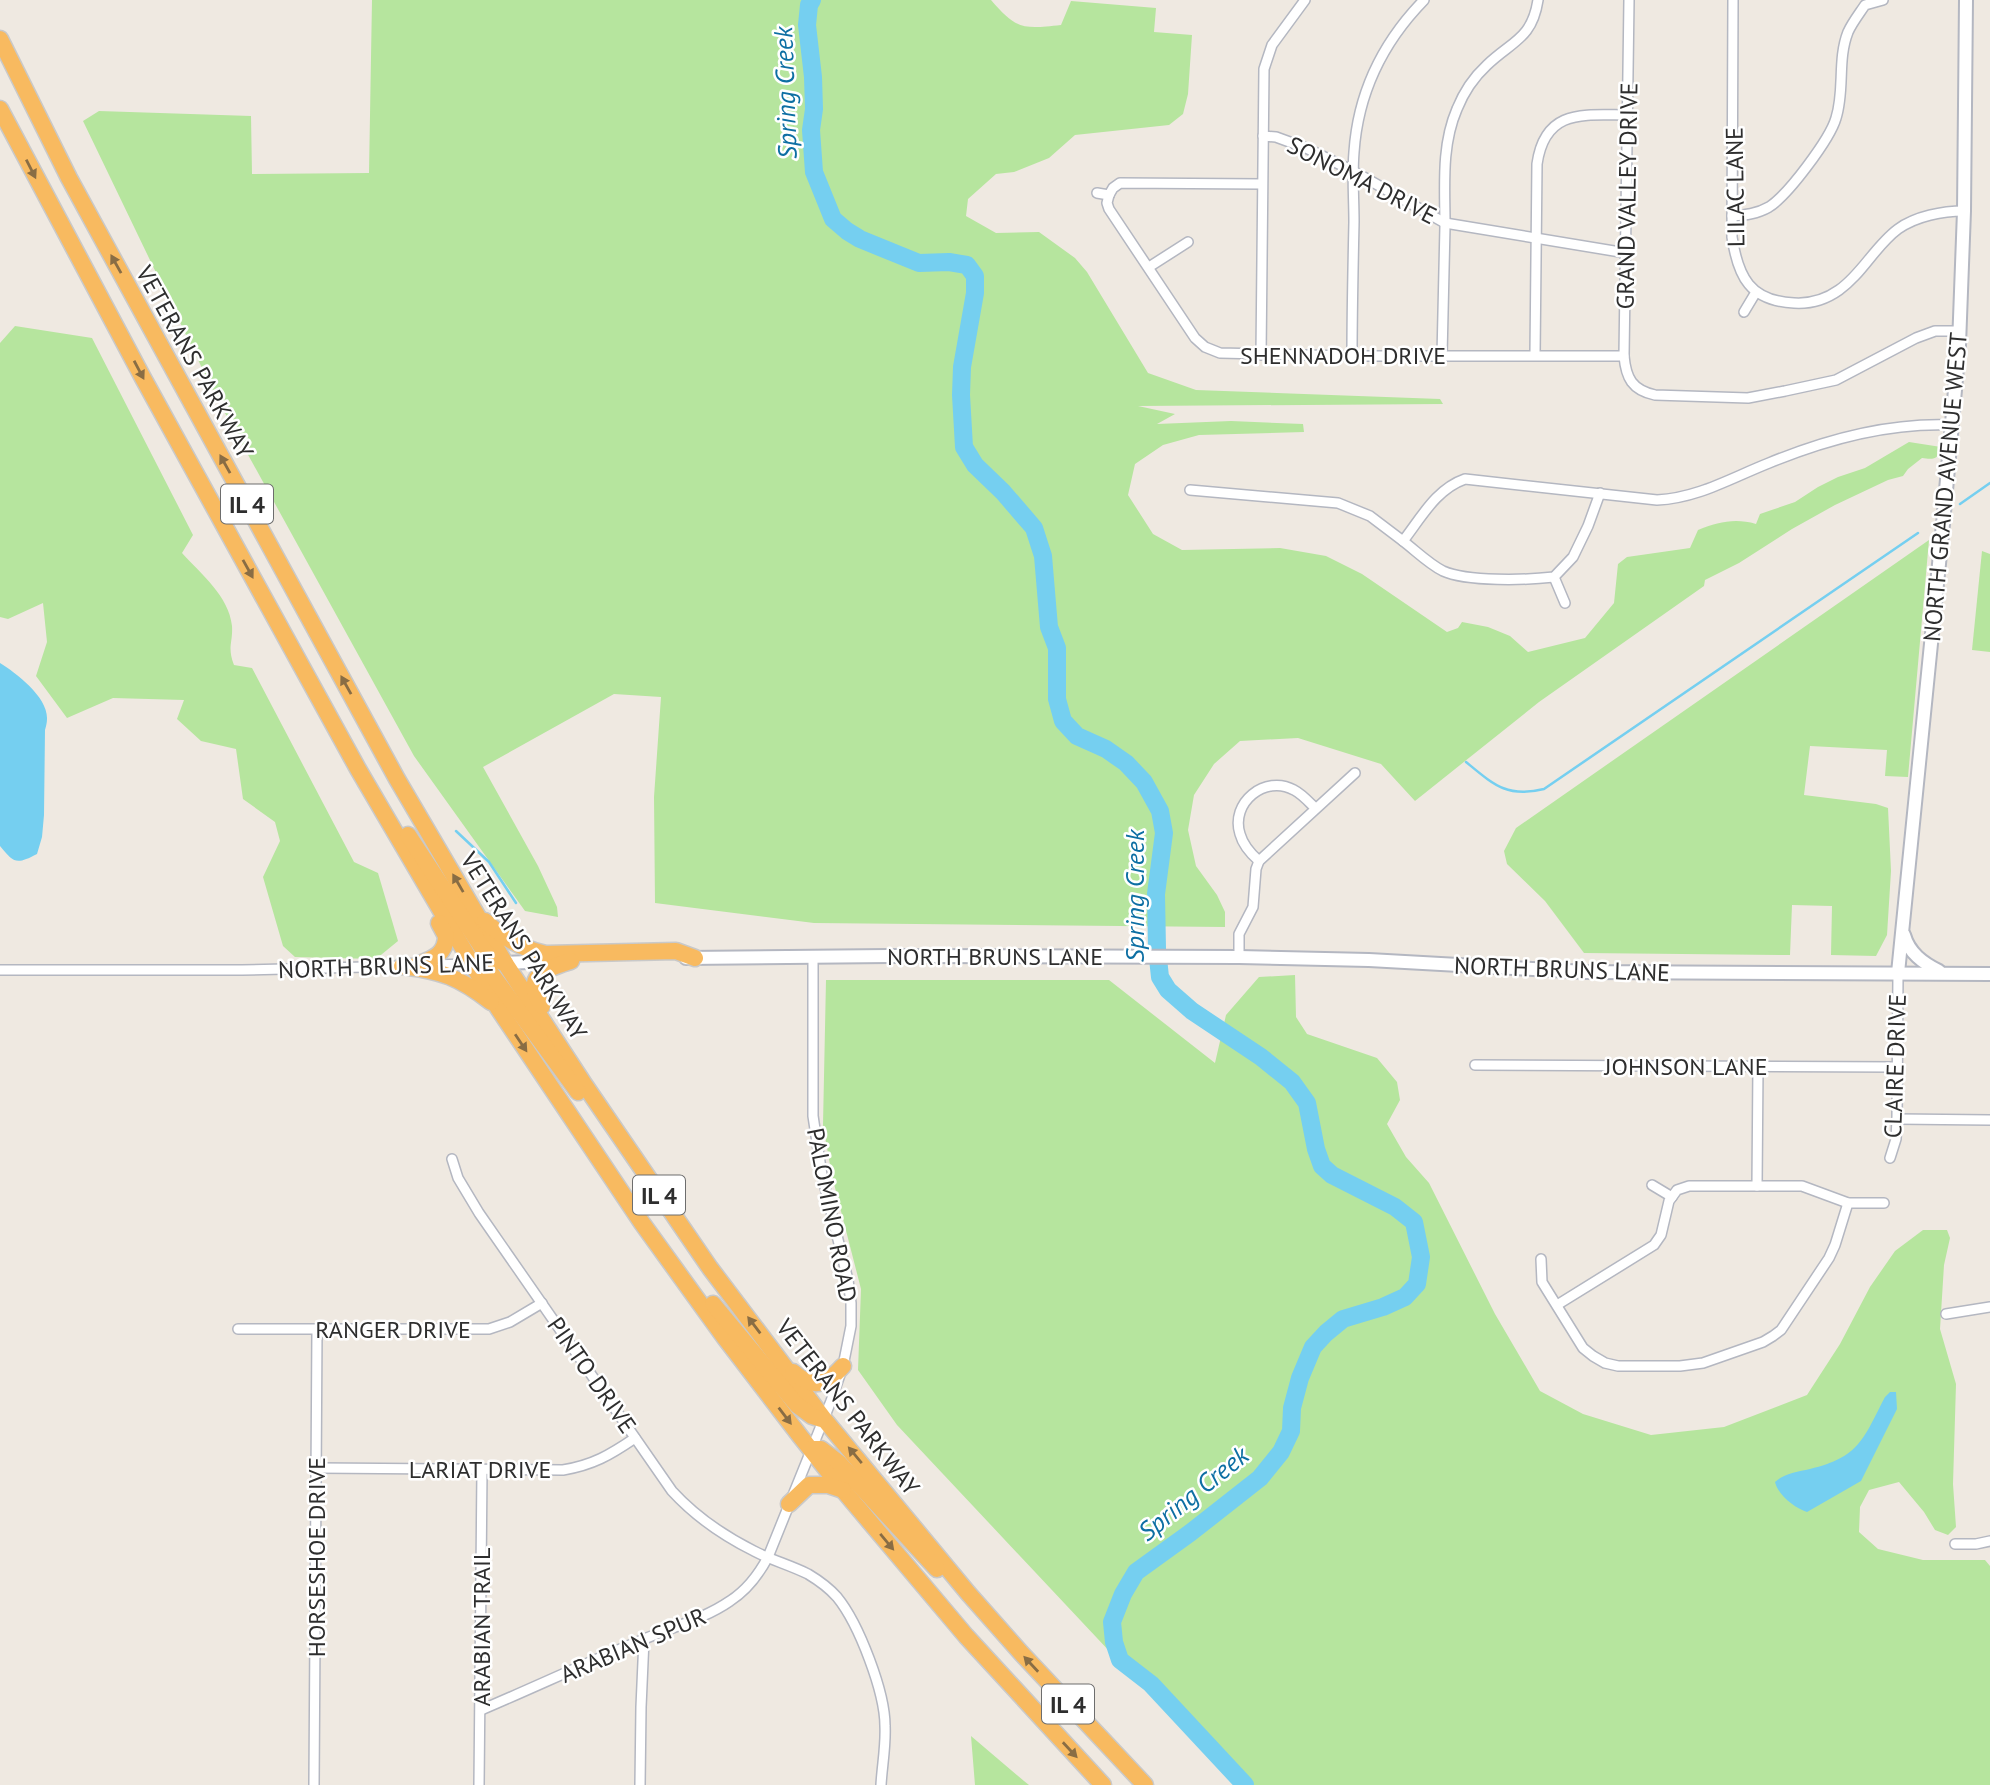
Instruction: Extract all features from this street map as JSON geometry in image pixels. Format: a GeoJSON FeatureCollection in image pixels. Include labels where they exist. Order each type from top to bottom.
{"type":"FeatureCollection","features":[{"type":"Feature","properties":{"kind":"highway","name":"VETERANS PARKWAY"},"geometry":{"type":"LineString","coordinates":[[0,39],[69,178],[158,342],[397,779],[505,963],[616,1132],[710,1268],[824,1419],[992,1621],[1145,1785]]}},
{"type":"Feature","properties":{"kind":"highway","name":"IL 4"},"geometry":{"type":"LineString","coordinates":[[0,109],[143,378],[344,744],[498,1008],[642,1223],[725,1338],[811,1449],[966,1636],[1102,1785]]}},
{"type":"Feature","properties":{"kind":"highway"},"geometry":{"type":"LineString","coordinates":[[344,744],[480,945],[489,956],[505,963]]}},
{"type":"Feature","properties":{"kind":"highway"},"geometry":{"type":"LineString","coordinates":[[379,807],[387,836],[446,936],[446,943],[438,957],[409,965]]}},
{"type":"Feature","properties":{"kind":"highway"},"geometry":{"type":"LineString","coordinates":[[475,912],[509,940],[546,954],[676,951],[695,958]]}},
{"type":"Feature","properties":{"kind":"highway"},"geometry":{"type":"LineString","coordinates":[[571,961],[541,973],[536,978],[534,989],[538,1000],[594,1085],[616,1132]]}},
{"type":"Feature","properties":{"kind":"highway"},"geometry":{"type":"LineString","coordinates":[[472,964],[490,972],[598,1119],[630,1152]]}},
{"type":"Feature","properties":{"kind":"highway"},"geometry":{"type":"LineString","coordinates":[[409,965],[458,979],[498,1008]]}},
{"type":"Feature","properties":{"kind":"highway"},"geometry":{"type":"LineString","coordinates":[[642,1223],[689,1274],[797,1405],[812,1416],[824,1419]]}},
{"type":"Feature","properties":{"kind":"highway"},"geometry":{"type":"LineString","coordinates":[[782,1364],[801,1379],[817,1384],[829,1381],[843,1366]]}},
{"type":"Feature","properties":{"kind":"highway"},"geometry":{"type":"LineString","coordinates":[[811,1449],[821,1449],[838,1462],[951,1584],[992,1621]]}},
{"type":"Feature","properties":{"kind":"highway"},"geometry":{"type":"LineString","coordinates":[[789,1504],[808,1485],[828,1485],[843,1490]]}},
{"type":"Feature","properties":{"kind":"main road","name":"NORTH GRAND AVENUE WEST"},"geometry":{"type":"LineString","coordinates":[[1898,973],[1946,499],[1960,331],[1966,0]]}},
{"type":"Feature","properties":{"kind":"main road"},"geometry":{"type":"LineString","coordinates":[[1903,928],[1905,940],[1918,958],[1943,973]]}},
{"type":"Feature","properties":{"kind":"main road","name":"NORTH BRUNS LANE"},"geometry":{"type":"LineString","coordinates":[[472,964],[695,958],[1119,956],[1378,960],[1586,972],[1990,974]]}},
{"type":"Feature","properties":{"kind":"street"},"geometry":{"type":"LineString","coordinates":[[1261,355],[1264,69],[1272,46],[1306,0]]}},
{"type":"Feature","properties":{"kind":"street"},"geometry":{"type":"LineString","coordinates":[[1352,356],[1353,171],[1358,123],[1374,71],[1397,31],[1424,0]]}},
{"type":"Feature","properties":{"kind":"street"},"geometry":{"type":"LineString","coordinates":[[1443,356],[1447,142],[1457,108],[1468,88],[1484,67],[1529,28],[1535,17],[1538,0]]}},
{"type":"Feature","properties":{"kind":"street","name":"GRAND VALLEY DRIVE"},"geometry":{"type":"LineString","coordinates":[[1629,0],[1624,356],[1629,379],[1637,388],[1654,396],[1762,396],[1836,380],[1916,338],[1935,331],[1960,331]]}},
{"type":"Feature","properties":{"kind":"street","name":"LILAC LANE"},"geometry":{"type":"LineString","coordinates":[[1733,0],[1732,237],[1740,269],[1756,292]]}},
{"type":"Feature","properties":{"kind":"street"},"geometry":{"type":"LineString","coordinates":[[1732,216],[1752,214],[1771,206],[1830,133],[1839,105],[1843,48],[1848,31],[1863,2],[1883,0]]}},
{"type":"Feature","properties":{"kind":"street"},"geometry":{"type":"LineString","coordinates":[[1535,355],[1539,149],[1545,135],[1576,115],[1628,116]]}},
{"type":"Feature","properties":{"kind":"street","name":"SONOMA DRIVE"},"geometry":{"type":"LineString","coordinates":[[1263,136],[1276,137],[1306,148],[1445,223],[1626,253]]}},
{"type":"Feature","properties":{"kind":"street","name":"SONOMA DRIVE"},"geometry":{"type":"LineString","coordinates":[[1109,195],[1120,183],[1262,184]]}},
{"type":"Feature","properties":{"kind":"street"},"geometry":{"type":"LineString","coordinates":[[1097,193],[1109,195]]}},
{"type":"Feature","properties":{"kind":"street","name":"SHENNADOH DRIVE"},"geometry":{"type":"LineString","coordinates":[[1109,195],[1109,209],[1195,338],[1205,347],[1220,354],[1624,356]]}},
{"type":"Feature","properties":{"kind":"street"},"geometry":{"type":"LineString","coordinates":[[1744,312],[1756,292],[1781,302],[1801,303],[1826,299],[1850,281],[1879,246],[1906,224],[1933,215],[1964,211]]}},
{"type":"Feature","properties":{"kind":"street"},"geometry":{"type":"LineString","coordinates":[[1149,267],[1188,242]]}},
{"type":"Feature","properties":{"kind":"street"},"geometry":{"type":"LineString","coordinates":[[1403,541],[1439,494],[1454,483],[1465,480],[1657,500],[1683,498],[1800,450],[1833,440],[1904,425],[1953,425]]}},
{"type":"Feature","properties":{"kind":"street"},"geometry":{"type":"LineString","coordinates":[[1189,490],[1338,503],[1370,516],[1443,570],[1456,575],[1530,579],[1554,577],[1573,557],[1600,493]]}},
{"type":"Feature","properties":{"kind":"street"},"geometry":{"type":"LineString","coordinates":[[1554,577],[1565,603]]}},
{"type":"Feature","properties":{"kind":"street"},"geometry":{"type":"LineString","coordinates":[[1239,957],[1239,934],[1254,907],[1256,869],[1259,861],[1355,774]]}},
{"type":"Feature","properties":{"kind":"street"},"geometry":{"type":"LineString","coordinates":[[1259,861],[1249,852],[1238,827],[1241,807],[1248,797],[1265,787],[1284,786],[1294,790],[1315,808]]}},
{"type":"Feature","properties":{"kind":"street","name":"PALOMINO ROAD"},"geometry":{"type":"LineString","coordinates":[[768,1557],[824,1419],[848,1346],[851,1303],[844,1258],[822,1175],[813,1116],[813,957]]}},
{"type":"Feature","properties":{"kind":"street","name":"NORTH BRUNS LANE"},"geometry":{"type":"LineString","coordinates":[[0,970],[242,970],[472,964]]}},
{"type":"Feature","properties":{"kind":"street","name":"CLAIRE DRIVE"},"geometry":{"type":"LineString","coordinates":[[1890,1158],[1896,1139],[1897,1119],[1898,973]]}},
{"type":"Feature","properties":{"kind":"street","name":"JOHNSON LANE"},"geometry":{"type":"LineString","coordinates":[[1475,1065],[1897,1067]]}},
{"type":"Feature","properties":{"kind":"street"},"geometry":{"type":"LineString","coordinates":[[1757,1186],[1758,1066]]}},
{"type":"Feature","properties":{"kind":"street"},"geometry":{"type":"LineString","coordinates":[[1897,1119],[1990,1120]]}},
{"type":"Feature","properties":{"kind":"street","name":"PINTO DRIVE"},"geometry":{"type":"LineString","coordinates":[[452,1159],[466,1194],[672,1491],[687,1507],[752,1550],[768,1557]]}},
{"type":"Feature","properties":{"kind":"street"},"geometry":{"type":"LineString","coordinates":[[1652,1185],[1672,1197]]}},
{"type":"Feature","properties":{"kind":"street"},"geometry":{"type":"LineString","coordinates":[[1557,1305],[1654,1245],[1661,1235],[1669,1200],[1677,1190],[1689,1186],[1802,1186],[1848,1203],[1884,1203]]}},
{"type":"Feature","properties":{"kind":"street"},"geometry":{"type":"LineString","coordinates":[[1541,1259],[1542,1282],[1583,1348],[1593,1356],[1618,1366],[1692,1366],[1763,1342],[1781,1330],[1829,1258],[1848,1203]]}},
{"type":"Feature","properties":{"kind":"street","name":"RANGER DRIVE"},"geometry":{"type":"LineString","coordinates":[[238,1329],[489,1329],[510,1322],[542,1303]]}},
{"type":"Feature","properties":{"kind":"street"},"geometry":{"type":"LineString","coordinates":[[1946,1314],[1990,1307]]}},
{"type":"Feature","properties":{"kind":"street","name":"HORSESHOE DRIVE"},"geometry":{"type":"LineString","coordinates":[[314,1785],[317,1329]]}},
{"type":"Feature","properties":{"kind":"street","name":"LARIAT DRIVE"},"geometry":{"type":"LineString","coordinates":[[317,1468],[562,1470],[584,1466],[604,1458],[635,1438]]}},
{"type":"Feature","properties":{"kind":"street","name":"ARABIAN TRAIL"},"geometry":{"type":"LineString","coordinates":[[480,1785],[482,1470]]}},
{"type":"Feature","properties":{"kind":"street"},"geometry":{"type":"LineString","coordinates":[[1955,1544],[1990,1541]]}},
{"type":"Feature","properties":{"kind":"street"},"geometry":{"type":"LineString","coordinates":[[768,1557],[808,1574],[823,1584],[836,1595],[848,1612],[865,1651],[883,1707],[886,1727],[881,1785]]}},
{"type":"Feature","properties":{"kind":"street","name":"ARABIAN SPUR"},"geometry":{"type":"LineString","coordinates":[[481,1710],[644,1639],[689,1623],[728,1603],[751,1583],[768,1557]]}},
{"type":"Feature","properties":{"kind":"street"},"geometry":{"type":"LineString","coordinates":[[640,1785],[644,1639]]}},
{"type":"Feature","properties":{"kind":"green space"},"geometry":{"type":"Polygon","coordinates":[[[372,0],[991,0],[1015,22],[1029,27],[1061,25],[1071,1],[1156,8],[1154,32],[1192,35],[1188,94],[1183,114],[1169,125],[1075,135],[1049,158],[1014,172],[996,174],[968,199],[966,216],[996,233],[1039,232],[1075,258],[1087,272],[1148,373],[1196,390],[1440,399],[1443,404],[1138,406],[1175,414],[1157,424],[1231,421],[1303,424],[1304,432],[1199,435],[1163,445],[1135,464],[1128,495],[1153,534],[1182,550],[1280,548],[1326,556],[1362,574],[1447,632],[1458,628],[1462,622],[1488,627],[1510,636],[1528,652],[1585,638],[1614,603],[1618,564],[1627,557],[1690,548],[1698,530],[1720,523],[1741,521],[1756,524],[1760,514],[1795,502],[1818,487],[1865,468],[1909,442],[1941,447],[1940,451],[1935,458],[1922,458],[1903,476],[1888,480],[1835,505],[1739,563],[1705,580],[1704,586],[1539,702],[1415,801],[1381,764],[1298,738],[1240,741],[1214,764],[1194,795],[1188,830],[1196,866],[1217,895],[1225,912],[1225,927],[814,923],[655,903],[654,797],[661,697],[614,694],[483,767],[538,866],[557,907],[558,917],[525,911],[414,756],[214,393],[83,121],[99,111],[251,116],[252,174],[369,173],[372,0]]]}},
{"type":"Feature","properties":{"kind":"green space"},"geometry":{"type":"Polygon","coordinates":[[[15,326],[92,338],[193,535],[182,553],[213,586],[226,605],[232,626],[231,649],[234,665],[252,668],[354,862],[378,873],[398,941],[376,959],[295,957],[283,946],[263,877],[280,841],[275,822],[243,799],[236,749],[201,741],[177,719],[184,700],[113,698],[67,718],[36,676],[47,642],[43,603],[8,619],[0,617],[0,343],[15,326]]]}},
{"type":"Feature","properties":{"kind":"green space"},"geometry":{"type":"Polygon","coordinates":[[[1929,540],[1908,777],[1885,776],[1887,750],[1810,746],[1804,795],[1876,804],[1888,808],[1891,871],[1887,935],[1876,956],[1831,955],[1832,906],[1792,905],[1790,955],[1584,953],[1545,901],[1507,864],[1504,851],[1516,828],[1929,540]]]}},
{"type":"Feature","properties":{"kind":"green space"},"geometry":{"type":"Polygon","coordinates":[[[1982,551],[1990,554],[1990,652],[1972,650],[1982,551]]]}},
{"type":"Feature","properties":{"kind":"green space"},"geometry":{"type":"Polygon","coordinates":[[[1295,975],[1296,1017],[1307,1034],[1377,1058],[1397,1082],[1400,1100],[1387,1124],[1406,1157],[1429,1183],[1495,1314],[1540,1391],[1583,1414],[1651,1435],[1724,1427],[1807,1395],[1840,1344],[1870,1287],[1895,1251],[1923,1230],[1947,1230],[1950,1238],[1944,1265],[1940,1329],[1956,1384],[1953,1484],[1956,1527],[1948,1535],[1935,1530],[1899,1482],[1869,1490],[1860,1507],[1859,1532],[1878,1549],[1923,1560],[1985,1560],[1990,1566],[1990,1785],[1235,1785],[897,1425],[858,1370],[861,1289],[832,1176],[823,1125],[826,980],[1109,980],[1215,1063],[1226,1015],[1259,977],[1295,975]]]}},
{"type":"Feature","properties":{"kind":"green space"},"geometry":{"type":"Polygon","coordinates":[[[971,1736],[1024,1781],[1029,1785],[975,1785],[971,1736]]]}},
{"type":"Feature","properties":{"kind":"water"},"geometry":{"type":"Polygon","coordinates":[[[0,663],[37,694],[47,719],[42,837],[37,854],[20,861],[12,859],[0,846],[0,663]]]}},
{"type":"Feature","properties":{"kind":"water"},"geometry":{"type":"Polygon","coordinates":[[[1890,1392],[1896,1392],[1897,1409],[1861,1481],[1807,1512],[1783,1496],[1775,1482],[1787,1475],[1840,1459],[1850,1452],[1865,1435],[1890,1392]]]}},
{"type":"Feature","properties":{"kind":"waterway","name":"Spring Creek"},"geometry":{"type":"LineString","coordinates":[[812,0],[807,25],[813,77],[814,109],[811,130],[814,172],[833,219],[860,239],[919,263],[949,262],[967,265],[975,276],[975,293],[962,367],[964,447],[975,465],[1034,528],[1043,556],[1049,627],[1057,648],[1057,699],[1063,721],[1077,736],[1106,749],[1126,763],[1144,782],[1160,811],[1164,833],[1156,894],[1160,977],[1168,990],[1192,1011],[1261,1057],[1292,1082],[1307,1103],[1322,1166],[1332,1175],[1395,1207],[1414,1222],[1421,1257],[1417,1284],[1405,1297],[1343,1319],[1313,1347],[1300,1378],[1292,1408],[1291,1431],[1281,1452],[1260,1478],[1136,1572],[1123,1594],[1112,1622],[1114,1642],[1120,1660],[1151,1684],[1245,1785]]}},
{"type":"Feature","properties":{"kind":"waterway"},"geometry":{"type":"LineString","coordinates":[[1960,504],[1990,483]]}},
{"type":"Feature","properties":{"kind":"waterway"},"geometry":{"type":"LineString","coordinates":[[1466,762],[1502,788],[1520,792],[1544,789],[1918,533]]}},
{"type":"Feature","properties":{"kind":"waterway"},"geometry":{"type":"LineString","coordinates":[[456,831],[489,862],[516,903]]}}]}
